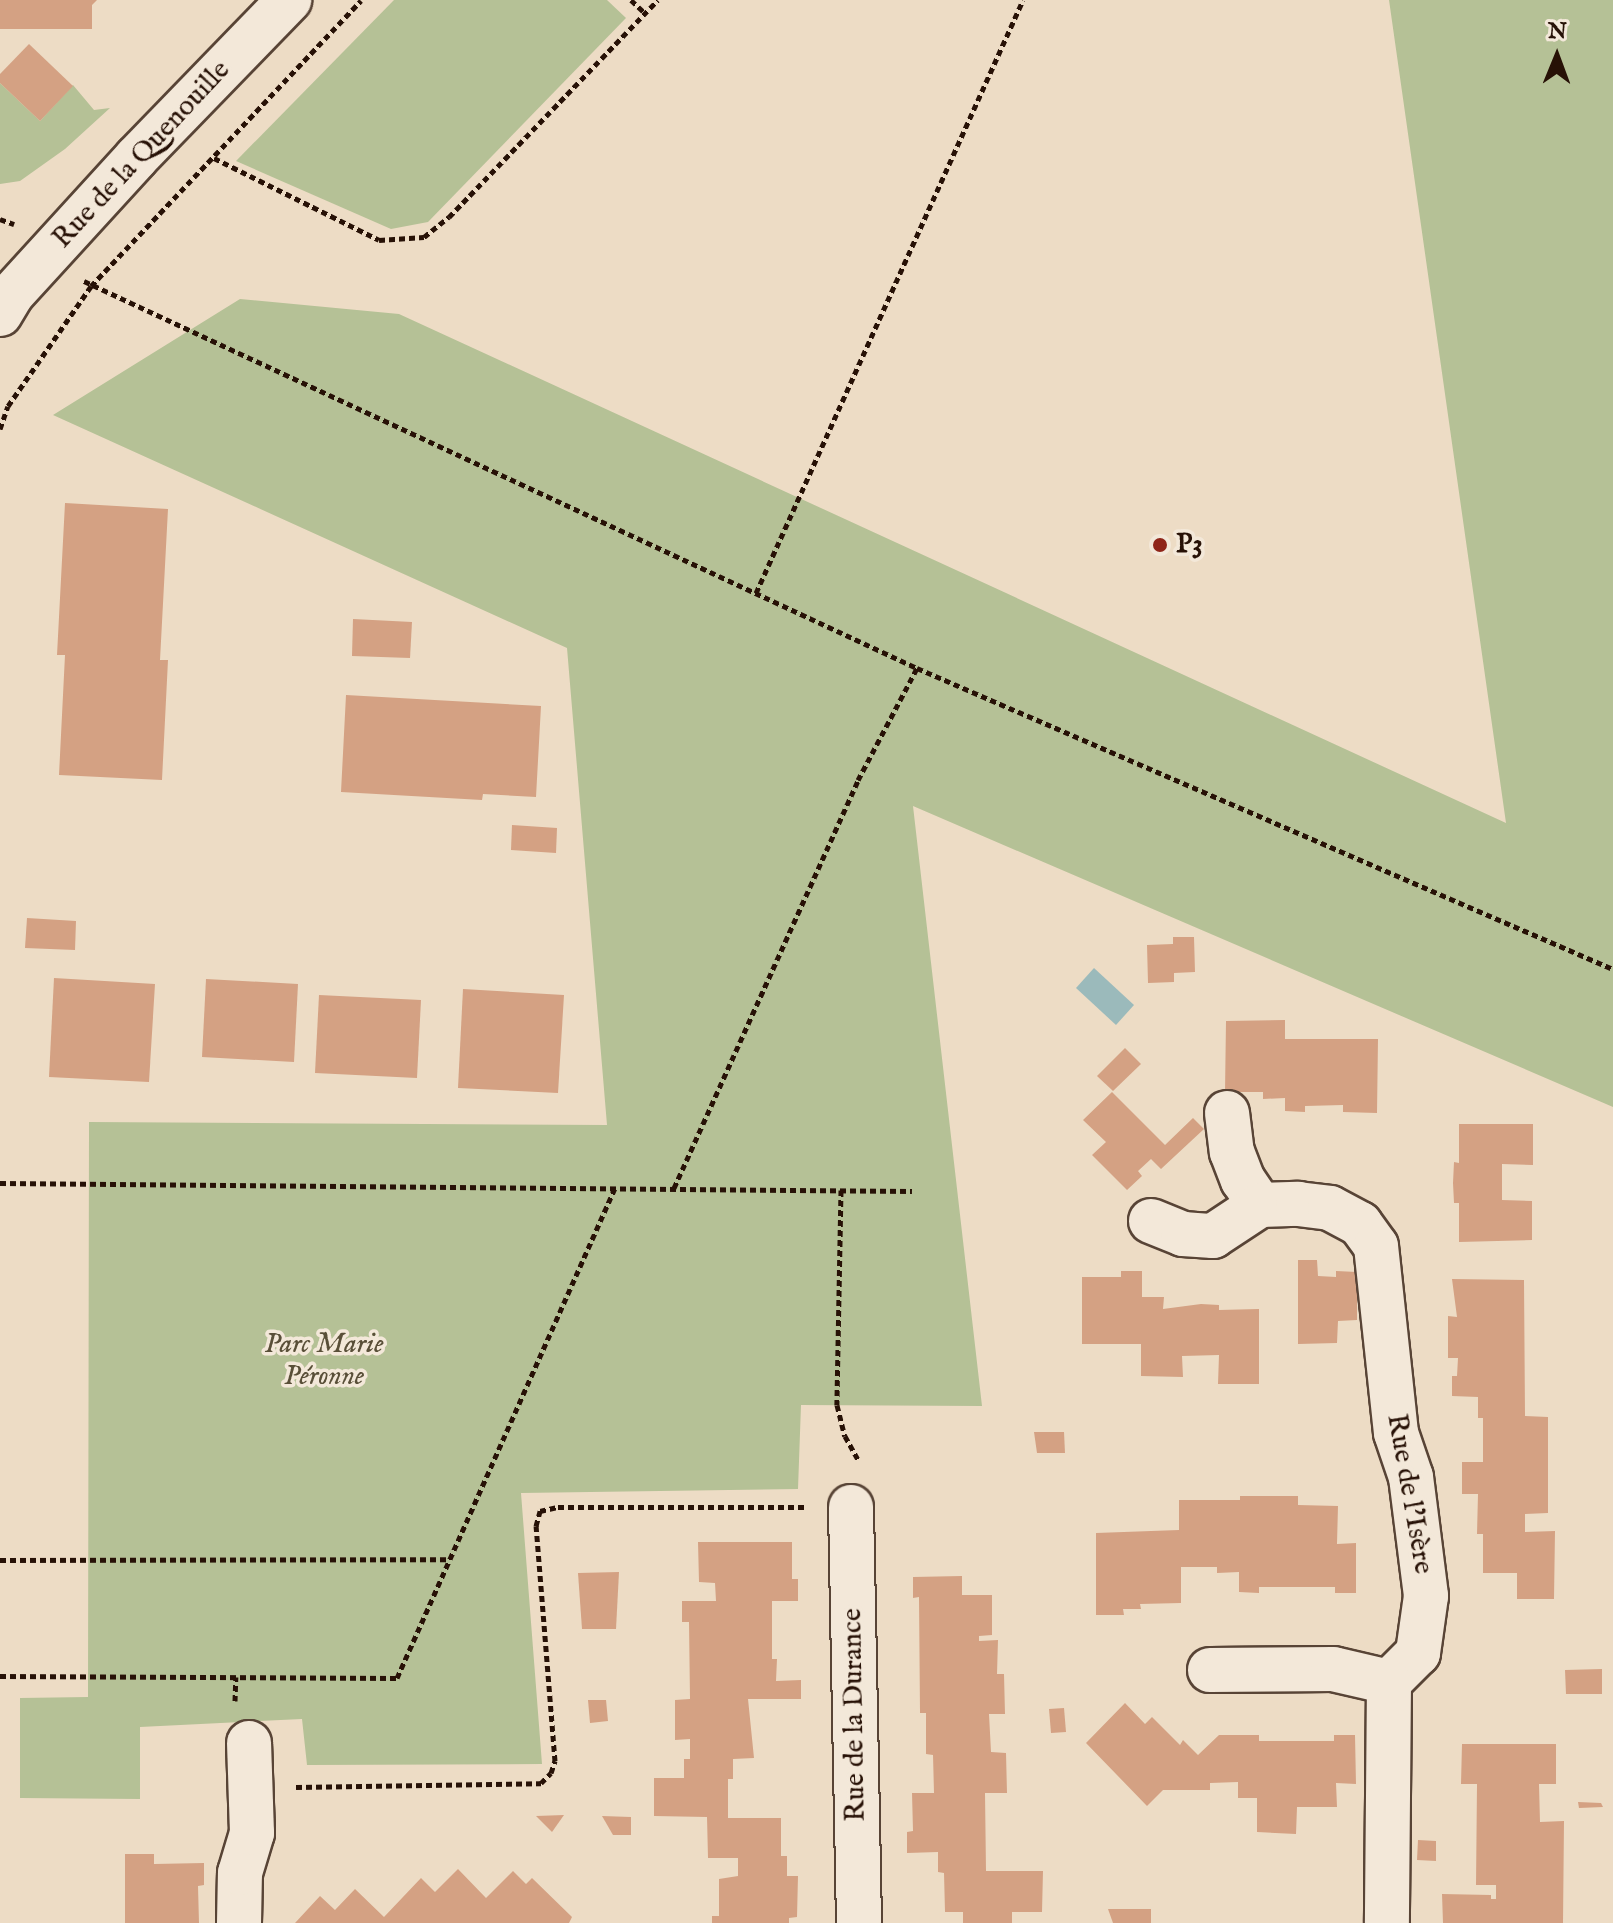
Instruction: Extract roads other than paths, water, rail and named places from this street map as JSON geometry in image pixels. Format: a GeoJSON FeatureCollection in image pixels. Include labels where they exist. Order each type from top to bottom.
{"type":"FeatureCollection","features":[{"type":"Feature","properties":{"kind":"street","name":"Rue de la Quenouille"},"geometry":{"type":"LineString","coordinates":[[0,314],[12,294],[137,157],[289,0]]}},
{"type":"Feature","properties":{"kind":"street"},"geometry":{"type":"LineString","coordinates":[[1151,1221],[1183,1234],[1213,1236],[1260,1205],[1243,1180],[1232,1152],[1227,1113]]}},
{"type":"Feature","properties":{"kind":"street","name":"Rue de l'Isère"},"geometry":{"type":"LineString","coordinates":[[1260,1205],[1298,1204],[1330,1208],[1360,1224],[1376,1246],[1396,1433],[1411,1477],[1426,1596],[1418,1653],[1389,1682]]}},
{"type":"Feature","properties":{"kind":"street","name":"Rue de la Durance"},"geometry":{"type":"LineString","coordinates":[[851,1507],[859,1923]]}},
{"type":"Feature","properties":{"kind":"street"},"geometry":{"type":"LineString","coordinates":[[1210,1670],[1333,1669],[1389,1682],[1387,1923]]}},
{"type":"Feature","properties":{"kind":"street"},"geometry":{"type":"LineString","coordinates":[[239,1923],[240,1873],[252,1833],[249,1743]]}},
{"type":"Feature","properties":{"kind":"water"},"geometry":{"type":"Polygon","coordinates":[[[1094,968],[1134,1005],[1116,1025],[1076,988],[1094,968]]]}},
{"type":"Feature","properties":{"kind":"place","name":"P3"},"geometry":{"type":"Point","coordinates":[1160,545]}},
{"type":"Feature","properties":{"kind":"park label","name":"Parc Marie Péronne"},"geometry":{"type":"Point","coordinates":[324,1361]}}]}
